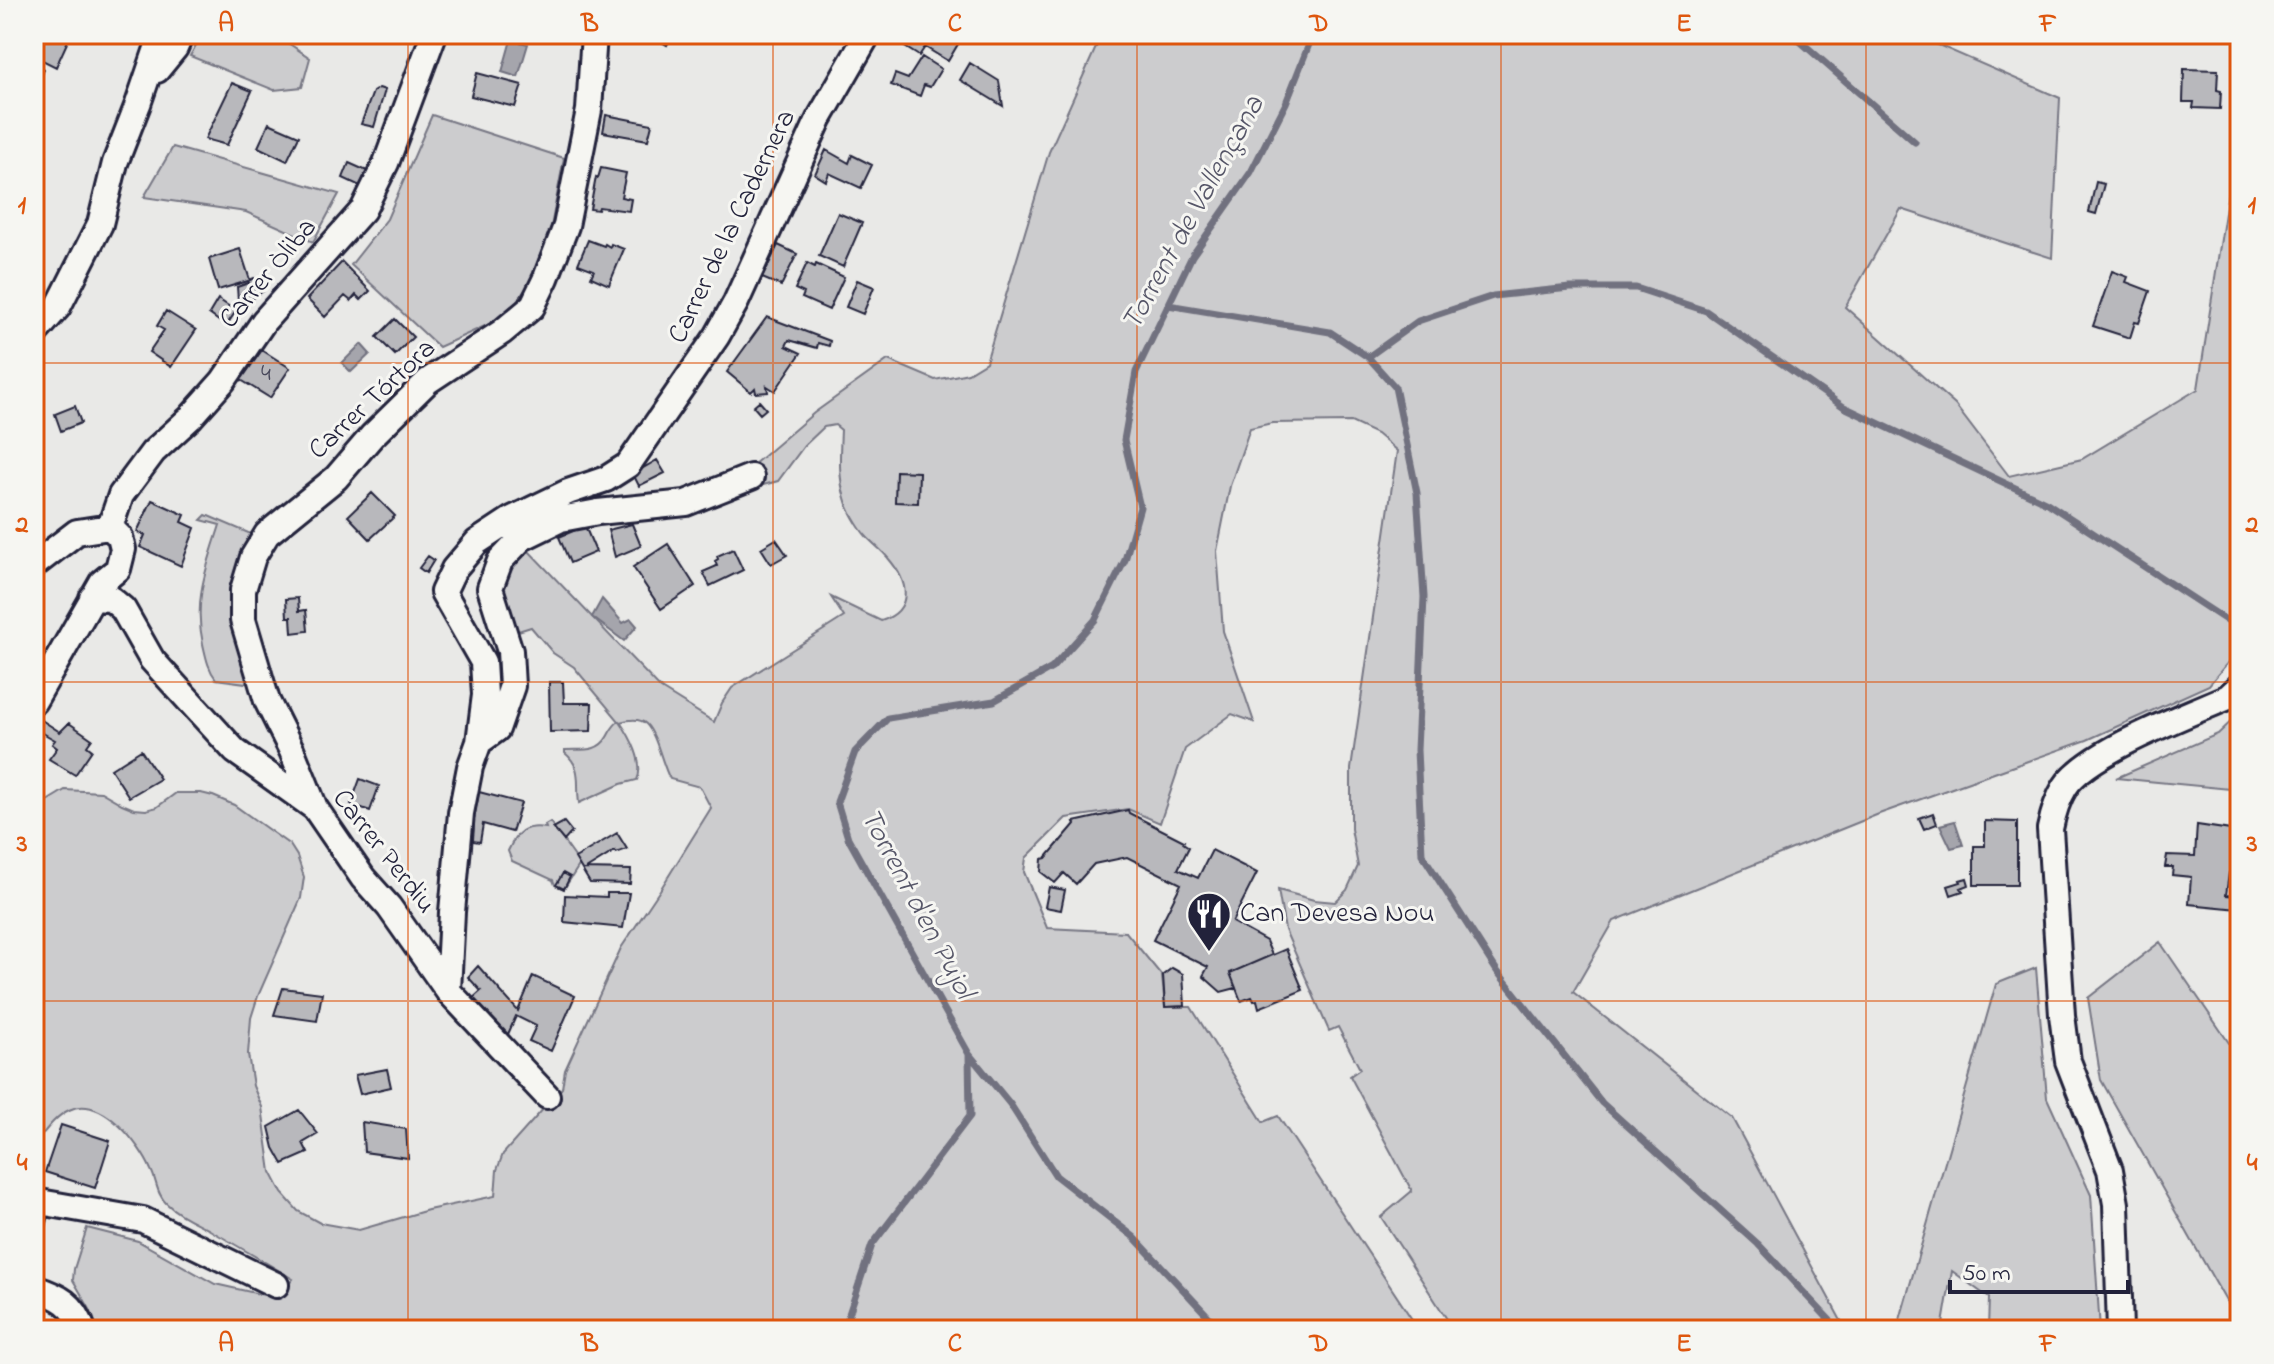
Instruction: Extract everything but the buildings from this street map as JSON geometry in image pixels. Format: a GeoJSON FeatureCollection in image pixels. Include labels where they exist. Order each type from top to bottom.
{"type":"FeatureCollection","features":[{"type":"Feature","properties":{"kind":"street"},"geometry":{"type":"LineString","coordinates":[[34,334],[58,307],[100,224],[115,163],[162,34]]}},
{"type":"Feature","properties":{"kind":"street"},"geometry":{"type":"LineString","coordinates":[[145,84],[175,48],[181,34]]}},
{"type":"Feature","properties":{"kind":"street","name":"Carrer Òliba"},"geometry":{"type":"LineString","coordinates":[[110,527],[121,495],[153,452],[190,418],[223,381],[264,321],[363,210],[386,163],[434,34]]}},
{"type":"Feature","properties":{"kind":"street","name":"Carrer Tórtora"},"geometry":{"type":"LineString","coordinates":[[315,808],[267,701],[243,620],[243,590],[253,557],[267,534],[336,478],[372,436],[428,381],[502,332],[532,307],[566,226],[589,110],[594,34]]}},
{"type":"Feature","properties":{"kind":"street","name":"Carrer de la Cadernera"},"geometry":{"type":"LineString","coordinates":[[448,991],[461,813],[470,767],[479,742],[485,695],[483,662],[443,592],[454,569],[477,542],[512,519],[568,492],[606,479],[628,465],[717,336],[736,302],[819,119],[868,34]]}},
{"type":"Feature","properties":{"kind":"street"},"geometry":{"type":"LineString","coordinates":[[479,742],[497,729],[512,686],[510,651],[490,588],[500,561],[522,538],[561,519],[686,503],[751,477]]}},
{"type":"Feature","properties":{"kind":"street"},"geometry":{"type":"LineString","coordinates":[[34,565],[77,532],[110,527],[120,537],[123,549],[118,569],[102,582],[34,701]]}},
{"type":"Feature","properties":{"kind":"street","name":"Carrer Perdiu"},"geometry":{"type":"LineString","coordinates":[[92,598],[111,599],[123,609],[152,660],[235,751],[315,808],[448,991],[547,1096]]}},
{"type":"Feature","properties":{"kind":"street"},"geometry":{"type":"LineString","coordinates":[[2120,1330],[2116,1204],[2110,1170],[2068,1061],[2055,928],[2050,829],[2055,807],[2066,785],[2080,771],[2114,748],[2228,697],[2240,686]]}},
{"type":"Feature","properties":{"kind":"street"},"geometry":{"type":"LineString","coordinates":[[34,1201],[143,1220],[276,1285]]}},
{"type":"Feature","properties":{"kind":"street"},"geometry":{"type":"LineString","coordinates":[[34,1288],[73,1307],[83,1330]]}},
{"type":"Feature","properties":{"kind":"shaded area"},"geometry":{"type":"Polygon","coordinates":[[[202,34],[275,34],[310,58],[302,87],[274,90],[190,56],[202,34]]]}},
{"type":"Feature","properties":{"kind":"shaded area"},"geometry":{"type":"Polygon","coordinates":[[[1102,34],[1918,34],[2060,98],[2052,258],[1901,209],[1845,307],[1955,405],[2009,476],[2082,459],[2198,389],[2232,167],[2240,169],[2240,648],[2209,685],[2087,740],[1879,814],[1614,921],[1573,992],[1732,1118],[1846,1330],[1454,1330],[1381,1217],[1412,1191],[1350,1076],[1360,1069],[1338,1027],[1329,1031],[1285,930],[1278,890],[1335,902],[1347,890],[1358,866],[1351,829],[1351,769],[1397,451],[1377,434],[1351,422],[1272,423],[1250,428],[1230,486],[1217,551],[1223,631],[1254,722],[1232,714],[1185,749],[1160,823],[1128,809],[1066,818],[1026,858],[1024,872],[1047,928],[1126,932],[1162,976],[1165,1007],[1191,1007],[1263,1122],[1278,1116],[1419,1330],[94,1330],[91,1311],[73,1280],[87,1228],[138,1241],[215,1284],[277,1298],[293,1279],[186,1218],[166,1203],[138,1147],[106,1115],[81,1107],[69,1110],[54,1121],[34,1145],[34,974],[37,962],[34,809],[65,790],[101,792],[134,809],[146,810],[157,807],[176,793],[201,793],[234,805],[290,845],[304,877],[301,898],[258,996],[251,1018],[248,1054],[253,1086],[262,1107],[271,1172],[282,1193],[298,1211],[320,1223],[359,1230],[428,1210],[495,1196],[497,1170],[503,1154],[562,1088],[565,1070],[621,948],[711,808],[700,787],[670,779],[650,729],[640,720],[620,722],[638,758],[637,780],[579,803],[577,770],[565,750],[599,746],[619,721],[574,667],[553,653],[531,627],[515,632],[502,590],[507,565],[527,549],[661,689],[714,722],[732,688],[844,617],[831,597],[881,621],[892,616],[903,602],[904,585],[895,567],[863,532],[846,503],[840,473],[841,430],[835,425],[824,427],[804,446],[778,481],[763,485],[753,465],[814,413],[888,360],[935,380],[968,373],[986,362],[1049,152],[1102,34]]]}},
{"type":"Feature","properties":{"kind":"shaded area"},"geometry":{"type":"Polygon","coordinates":[[[511,40],[528,44],[518,77],[502,72],[511,40]]]}},
{"type":"Feature","properties":{"kind":"shaded area"},"geometry":{"type":"Polygon","coordinates":[[[432,115],[564,158],[551,227],[529,284],[507,316],[439,347],[351,265],[387,219],[432,115]]]}},
{"type":"Feature","properties":{"kind":"shaded area"},"geometry":{"type":"Polygon","coordinates":[[[173,147],[339,194],[313,242],[246,212],[144,197],[173,147]]]}},
{"type":"Feature","properties":{"kind":"shaded area"},"geometry":{"type":"Polygon","coordinates":[[[361,344],[370,354],[351,372],[342,363],[361,344]]]}},
{"type":"Feature","properties":{"kind":"shaded area"},"geometry":{"type":"Polygon","coordinates":[[[206,515],[251,534],[243,557],[253,684],[216,679],[206,658],[200,628],[201,598],[206,569],[220,525],[201,520],[206,515]]]}},
{"type":"Feature","properties":{"kind":"shaded area"},"geometry":{"type":"Polygon","coordinates":[[[602,599],[623,623],[631,619],[637,626],[624,641],[592,617],[602,599]]]}},
{"type":"Feature","properties":{"kind":"shaded area"},"geometry":{"type":"Polygon","coordinates":[[[2240,713],[2240,790],[2116,778],[2218,734],[2240,713]]]}},
{"type":"Feature","properties":{"kind":"shaded area"},"geometry":{"type":"Polygon","coordinates":[[[1955,821],[1963,845],[1951,848],[1940,825],[1955,821]]]}},
{"type":"Feature","properties":{"kind":"shaded area"},"geometry":{"type":"Polygon","coordinates":[[[550,822],[580,864],[564,889],[555,885],[553,880],[512,861],[508,851],[522,831],[546,828],[545,825],[550,822]]]}},
{"type":"Feature","properties":{"kind":"shaded area"},"geometry":{"type":"Polygon","coordinates":[[[2160,942],[2240,1059],[2240,1326],[2101,1080],[2088,998],[2160,942]]]}},
{"type":"Feature","properties":{"kind":"shaded area"},"geometry":{"type":"Polygon","coordinates":[[[2036,968],[2047,1098],[2091,1195],[2100,1330],[1988,1330],[1989,1298],[1952,1271],[1942,1330],[1897,1330],[1996,984],[2036,968]]]}},
{"type":"Feature","properties":{"kind":"waterway","name":"Torrent d'en Pujol"},"geometry":{"type":"LineString","coordinates":[[1221,1330],[1134,1237],[1056,1176],[1010,1104],[969,1054],[848,838],[837,802],[855,752],[888,718],[994,701],[1052,668],[1095,620],[1125,560],[1140,507],[1124,440],[1136,372],[1192,256],[1251,172],[1286,103],[1313,34]]}},
{"type":"Feature","properties":{"kind":"waterway"},"geometry":{"type":"LineString","coordinates":[[1792,34],[1915,142]]}},
{"type":"Feature","properties":{"kind":"waterway"},"geometry":{"type":"LineString","coordinates":[[1368,357],[1418,321],[1493,296],[1570,288],[1636,288],[1706,311],[1844,407],[2047,503],[2232,624]]}},
{"type":"Feature","properties":{"kind":"waterway"},"geometry":{"type":"LineString","coordinates":[[1168,305],[1330,332],[1368,357],[1395,387],[1417,493],[1424,597],[1417,750],[1422,854],[1497,971],[1602,1103],[1758,1244],[1839,1330]]}},
{"type":"Feature","properties":{"kind":"waterway","name":"Torrent de Vallençana"},"geometry":{"type":"LineString","coordinates":[[850,1330],[848,1317],[872,1245],[970,1116],[969,1054]]}},
{"type":"Feature","properties":{"kind":"place","name":"Can Devesa Nou"},"geometry":{"type":"Point","coordinates":[1209,953]}}]}
